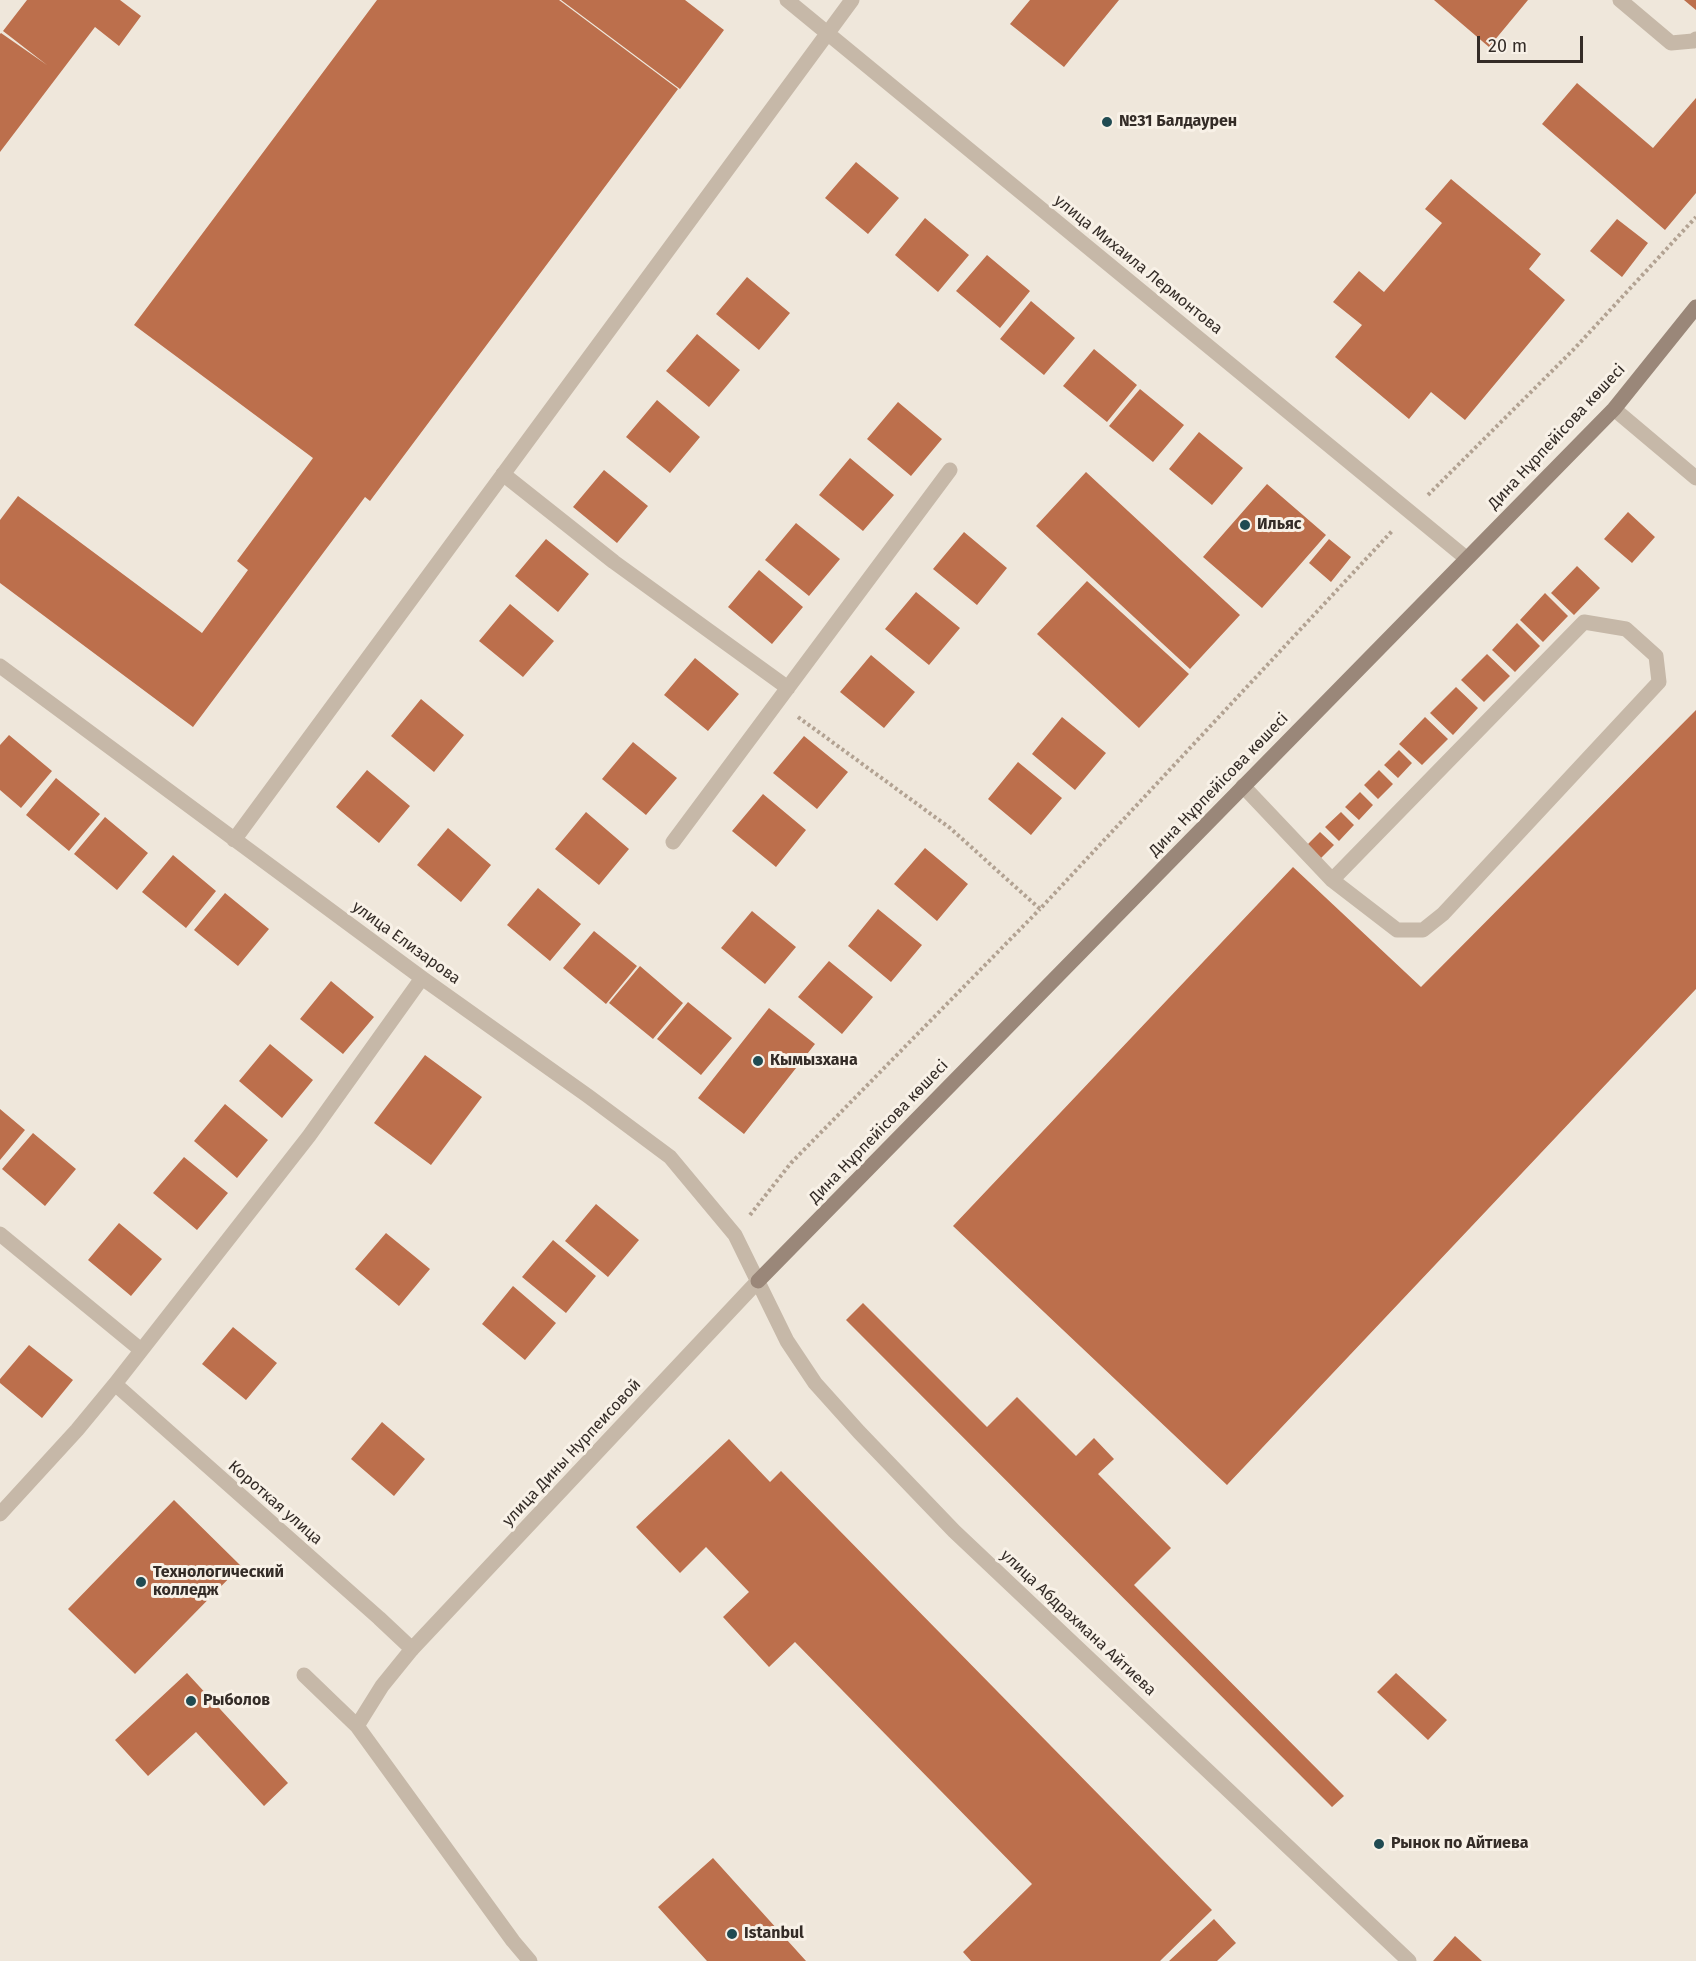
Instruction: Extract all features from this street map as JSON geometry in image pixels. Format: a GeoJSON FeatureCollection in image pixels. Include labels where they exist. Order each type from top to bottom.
{"type":"FeatureCollection","features":[{"type":"Feature","properties":{"kind":"street","name":"улица Михаила Лермонтова"},"geometry":{"type":"LineString","coordinates":[[787,0],[1466,558]]}},
{"type":"Feature","properties":{"kind":"street"},"geometry":{"type":"LineString","coordinates":[[234,840],[852,0]]}},
{"type":"Feature","properties":{"kind":"street"},"geometry":{"type":"LineString","coordinates":[[1620,0],[1671,43],[1696,39]]}},
{"type":"Feature","properties":{"kind":"street","name":"Дина Нұрпейісова көшесі"},"geometry":{"type":"LineString","coordinates":[[758,1281],[1614,409],[1696,307]]}},
{"type":"Feature","properties":{"kind":"street"},"geometry":{"type":"LineString","coordinates":[[1614,409],[1696,478]]}},
{"type":"Feature","properties":{"kind":"street"},"geometry":{"type":"LineString","coordinates":[[673,842],[950,470]]}},
{"type":"Feature","properties":{"kind":"street"},"geometry":{"type":"LineString","coordinates":[[503,474],[614,562],[788,688]]}},
{"type":"Feature","properties":{"kind":"street"},"geometry":{"type":"LineString","coordinates":[[1243,786],[1332,880],[1397,930],[1423,930],[1443,914],[1659,682],[1656,656],[1626,629],[1584,622],[1332,880]]}},
{"type":"Feature","properties":{"kind":"street","name":"улица Елизарова"},"geometry":{"type":"LineString","coordinates":[[0,666],[422,978],[670,1157],[735,1235],[758,1281]]}},
{"type":"Feature","properties":{"kind":"street"},"geometry":{"type":"LineString","coordinates":[[0,1514],[77,1430],[141,1350],[309,1136],[422,978]]}},
{"type":"Feature","properties":{"kind":"street"},"geometry":{"type":"LineString","coordinates":[[0,1234],[141,1350]]}},
{"type":"Feature","properties":{"kind":"street","name":"улица Дины Нурпеисовой"},"geometry":{"type":"LineString","coordinates":[[412,1649],[758,1281]]}},
{"type":"Feature","properties":{"kind":"street","name":"улица Абдрахмана Айтиева"},"geometry":{"type":"LineString","coordinates":[[758,1281],[787,1341],[815,1383],[859,1432],[954,1531],[1409,1961]]}},
{"type":"Feature","properties":{"kind":"street","name":"Короткая улица"},"geometry":{"type":"LineString","coordinates":[[114,1384],[412,1649]]}},
{"type":"Feature","properties":{"kind":"street"},"geometry":{"type":"LineString","coordinates":[[357,1726],[381,1686],[412,1649]]}},
{"type":"Feature","properties":{"kind":"street"},"geometry":{"type":"LineString","coordinates":[[304,1674],[357,1726],[513,1941],[530,1961]]}},
{"type":"Feature","properties":{"kind":"path"},"geometry":{"type":"LineString","coordinates":[[735,1235],[791,1163],[1040,909],[1410,512],[1575,348],[1696,217]]}},
{"type":"Feature","properties":{"kind":"path"},"geometry":{"type":"LineString","coordinates":[[788,688],[796,716],[950,828],[1040,909]]}},
{"type":"Feature","properties":{"kind":"building"},"geometry":{"type":"Polygon","coordinates":[[[27,0],[120,0],[141,16],[119,46],[95,27],[0,152],[0,34],[47,65],[3,31],[27,0]]]}},
{"type":"Feature","properties":{"kind":"building"},"geometry":{"type":"Polygon","coordinates":[[[377,0],[559,0],[678,89],[370,501],[365,497],[193,727],[0,583],[0,520],[18,496],[202,633],[248,570],[237,561],[313,458],[134,325],[377,0]]]}},
{"type":"Feature","properties":{"kind":"building"},"geometry":{"type":"Polygon","coordinates":[[[561,0],[685,0],[724,30],[680,89],[561,0]]]}},
{"type":"Feature","properties":{"kind":"building"},"geometry":{"type":"Polygon","coordinates":[[[1030,0],[1119,0],[1064,67],[1010,24],[1030,0]]]}},
{"type":"Feature","properties":{"kind":"building"},"geometry":{"type":"Polygon","coordinates":[[[1434,0],[1528,0],[1489,47],[1434,0]]]}},
{"type":"Feature","properties":{"kind":"building"},"geometry":{"type":"Polygon","coordinates":[[[1684,0],[1696,0],[1696,10],[1684,0]]]}},
{"type":"Feature","properties":{"kind":"building"},"geometry":{"type":"Polygon","coordinates":[[[1577,83],[1653,148],[1696,98],[1696,193],[1665,230],[1542,124],[1577,83]]]}},
{"type":"Feature","properties":{"kind":"building"},"geometry":{"type":"Polygon","coordinates":[[[856,162],[899,198],[868,234],[825,198],[856,162]]]}},
{"type":"Feature","properties":{"kind":"building"},"geometry":{"type":"Polygon","coordinates":[[[1451,179],[1541,254],[1529,269],[1565,300],[1465,420],[1431,392],[1409,419],[1335,357],[1362,325],[1333,302],[1359,271],[1384,292],[1442,223],[1425,209],[1451,179]]]}},
{"type":"Feature","properties":{"kind":"building"},"geometry":{"type":"Polygon","coordinates":[[[925,218],[969,255],[938,292],[895,255],[925,218]]]}},
{"type":"Feature","properties":{"kind":"building"},"geometry":{"type":"Polygon","coordinates":[[[1617,219],[1648,243],[1622,277],[1590,251],[1617,219]]]}},
{"type":"Feature","properties":{"kind":"building"},"geometry":{"type":"Polygon","coordinates":[[[987,255],[1030,291],[1000,328],[956,291],[987,255]]]}},
{"type":"Feature","properties":{"kind":"building"},"geometry":{"type":"Polygon","coordinates":[[[747,277],[790,313],[759,350],[716,314],[747,277]]]}},
{"type":"Feature","properties":{"kind":"building"},"geometry":{"type":"Polygon","coordinates":[[[1031,301],[1075,338],[1044,375],[1000,339],[1031,301]]]}},
{"type":"Feature","properties":{"kind":"building"},"geometry":{"type":"Polygon","coordinates":[[[697,334],[740,370],[709,407],[666,371],[697,334]]]}},
{"type":"Feature","properties":{"kind":"building"},"geometry":{"type":"Polygon","coordinates":[[[1094,349],[1137,385],[1107,422],[1063,386],[1094,349]]]}},
{"type":"Feature","properties":{"kind":"building"},"geometry":{"type":"Polygon","coordinates":[[[1140,389],[1184,425],[1153,462],[1109,426],[1140,389]]]}},
{"type":"Feature","properties":{"kind":"building"},"geometry":{"type":"Polygon","coordinates":[[[657,400],[700,437],[670,473],[626,437],[657,400]]]}},
{"type":"Feature","properties":{"kind":"building"},"geometry":{"type":"Polygon","coordinates":[[[898,402],[942,439],[911,476],[867,439],[898,402]]]}},
{"type":"Feature","properties":{"kind":"building"},"geometry":{"type":"Polygon","coordinates":[[[1199,432],[1243,468],[1212,505],[1169,469],[1199,432]]]}},
{"type":"Feature","properties":{"kind":"building"},"geometry":{"type":"Polygon","coordinates":[[[850,458],[894,495],[863,531],[819,495],[850,458]]]}},
{"type":"Feature","properties":{"kind":"building"},"geometry":{"type":"Polygon","coordinates":[[[604,470],[648,506],[617,543],[573,507],[604,470]]]}},
{"type":"Feature","properties":{"kind":"building"},"geometry":{"type":"Polygon","coordinates":[[[1086,472],[1240,615],[1190,669],[1036,526],[1086,472]]]}},
{"type":"Feature","properties":{"kind":"building"},"geometry":{"type":"Polygon","coordinates":[[[1267,484],[1326,535],[1262,608],[1203,557],[1267,484]]]}},
{"type":"Feature","properties":{"kind":"building"},"geometry":{"type":"Polygon","coordinates":[[[1628,512],[1655,537],[1632,563],[1604,539],[1628,512]]]}},
{"type":"Feature","properties":{"kind":"building"},"geometry":{"type":"Polygon","coordinates":[[[796,523],[840,559],[809,596],[765,560],[796,523]]]}},
{"type":"Feature","properties":{"kind":"building"},"geometry":{"type":"Polygon","coordinates":[[[964,532],[1007,568],[977,605],[933,569],[964,532]]]}},
{"type":"Feature","properties":{"kind":"building"},"geometry":{"type":"Polygon","coordinates":[[[546,539],[589,574],[558,612],[515,576],[546,539]]]}},
{"type":"Feature","properties":{"kind":"building"},"geometry":{"type":"Polygon","coordinates":[[[1329,539],[1351,557],[1331,582],[1309,563],[1329,539]]]}},
{"type":"Feature","properties":{"kind":"building"},"geometry":{"type":"Polygon","coordinates":[[[1577,566],[1600,588],[1574,615],[1551,593],[1577,566]]]}},
{"type":"Feature","properties":{"kind":"building"},"geometry":{"type":"Polygon","coordinates":[[[759,570],[803,607],[772,644],[728,607],[759,570]]]}},
{"type":"Feature","properties":{"kind":"building"},"geometry":{"type":"Polygon","coordinates":[[[1087,581],[1189,674],[1139,728],[1037,634],[1087,581]]]}},
{"type":"Feature","properties":{"kind":"building"},"geometry":{"type":"Polygon","coordinates":[[[916,592],[960,628],[929,665],[885,629],[916,592]]]}},
{"type":"Feature","properties":{"kind":"building"},"geometry":{"type":"Polygon","coordinates":[[[1545,593],[1568,616],[1543,642],[1520,620],[1545,593]]]}},
{"type":"Feature","properties":{"kind":"building"},"geometry":{"type":"Polygon","coordinates":[[[510,604],[554,641],[523,677],[479,641],[510,604]]]}},
{"type":"Feature","properties":{"kind":"building"},"geometry":{"type":"Polygon","coordinates":[[[1517,623],[1540,646],[1515,672],[1492,650],[1517,623]]]}},
{"type":"Feature","properties":{"kind":"building"},"geometry":{"type":"Polygon","coordinates":[[[1487,654],[1510,676],[1484,702],[1461,680],[1487,654]]]}},
{"type":"Feature","properties":{"kind":"building"},"geometry":{"type":"Polygon","coordinates":[[[871,655],[915,692],[884,728],[840,692],[871,655]]]}},
{"type":"Feature","properties":{"kind":"building"},"geometry":{"type":"Polygon","coordinates":[[[695,658],[739,694],[708,731],[664,695],[695,658]]]}},
{"type":"Feature","properties":{"kind":"building"},"geometry":{"type":"Polygon","coordinates":[[[1456,687],[1478,708],[1453,735],[1430,713],[1456,687]]]}},
{"type":"Feature","properties":{"kind":"building"},"geometry":{"type":"Polygon","coordinates":[[[421,699],[464,735],[434,772],[391,736],[421,699]]]}},
{"type":"Feature","properties":{"kind":"building"},"geometry":{"type":"Polygon","coordinates":[[[1696,710],[1696,989],[1227,1485],[953,1226],[1293,867],[1421,987],[1696,710]]]}},
{"type":"Feature","properties":{"kind":"building"},"geometry":{"type":"Polygon","coordinates":[[[1062,717],[1106,753],[1075,790],[1032,754],[1062,717]]]}},
{"type":"Feature","properties":{"kind":"building"},"geometry":{"type":"Polygon","coordinates":[[[1425,717],[1448,739],[1422,765],[1399,744],[1425,717]]]}},
{"type":"Feature","properties":{"kind":"building"},"geometry":{"type":"Polygon","coordinates":[[[9,735],[52,771],[21,808],[0,790],[0,745],[9,735]]]}},
{"type":"Feature","properties":{"kind":"building"},"geometry":{"type":"Polygon","coordinates":[[[804,736],[848,772],[817,809],[773,773],[804,736]]]}},
{"type":"Feature","properties":{"kind":"building"},"geometry":{"type":"Polygon","coordinates":[[[633,742],[677,778],[646,815],[602,779],[633,742]]]}},
{"type":"Feature","properties":{"kind":"building"},"geometry":{"type":"Polygon","coordinates":[[[1399,750],[1412,763],[1398,778],[1384,765],[1399,750]]]}},
{"type":"Feature","properties":{"kind":"building"},"geometry":{"type":"Polygon","coordinates":[[[1018,762],[1062,798],[1031,835],[988,799],[1018,762]]]}},
{"type":"Feature","properties":{"kind":"building"},"geometry":{"type":"Polygon","coordinates":[[[367,770],[410,806],[379,843],[336,807],[367,770]]]}},
{"type":"Feature","properties":{"kind":"building"},"geometry":{"type":"Polygon","coordinates":[[[1379,770],[1393,784],[1378,799],[1364,785],[1379,770]]]}},
{"type":"Feature","properties":{"kind":"building"},"geometry":{"type":"Polygon","coordinates":[[[56,778],[100,814],[69,851],[26,815],[56,778]]]}},
{"type":"Feature","properties":{"kind":"building"},"geometry":{"type":"Polygon","coordinates":[[[1360,792],[1373,805],[1359,820],[1345,807],[1360,792]]]}},
{"type":"Feature","properties":{"kind":"building"},"geometry":{"type":"Polygon","coordinates":[[[763,794],[806,830],[776,867],[732,831],[763,794]]]}},
{"type":"Feature","properties":{"kind":"building"},"geometry":{"type":"Polygon","coordinates":[[[586,812],[629,849],[599,885],[555,849],[586,812]]]}},
{"type":"Feature","properties":{"kind":"building"},"geometry":{"type":"Polygon","coordinates":[[[1341,812],[1354,825],[1339,841],[1325,827],[1341,812]]]}},
{"type":"Feature","properties":{"kind":"building"},"geometry":{"type":"Polygon","coordinates":[[[105,817],[148,853],[117,890],[74,854],[105,817]]]}},
{"type":"Feature","properties":{"kind":"building"},"geometry":{"type":"Polygon","coordinates":[[[448,828],[491,865],[461,902],[417,865],[448,828]]]}},
{"type":"Feature","properties":{"kind":"building"},"geometry":{"type":"Polygon","coordinates":[[[1320,832],[1334,845],[1319,860],[1305,847],[1320,832]]]}},
{"type":"Feature","properties":{"kind":"building"},"geometry":{"type":"Polygon","coordinates":[[[925,848],[968,884],[937,921],[894,884],[925,848]]]}},
{"type":"Feature","properties":{"kind":"building"},"geometry":{"type":"Polygon","coordinates":[[[173,855],[216,891],[186,928],[142,892],[173,855]]]}},
{"type":"Feature","properties":{"kind":"building"},"geometry":{"type":"Polygon","coordinates":[[[538,888],[581,924],[550,961],[507,925],[538,888]]]}},
{"type":"Feature","properties":{"kind":"building"},"geometry":{"type":"Polygon","coordinates":[[[225,893],[269,929],[238,966],[194,930],[225,893]]]}},
{"type":"Feature","properties":{"kind":"building"},"geometry":{"type":"Polygon","coordinates":[[[878,909],[922,945],[891,982],[848,946],[878,909]]]}},
{"type":"Feature","properties":{"kind":"building"},"geometry":{"type":"Polygon","coordinates":[[[752,911],[796,947],[765,984],[721,948],[752,911]]]}},
{"type":"Feature","properties":{"kind":"building"},"geometry":{"type":"Polygon","coordinates":[[[594,931],[637,966],[606,1004],[563,968],[594,931]]]}},
{"type":"Feature","properties":{"kind":"building"},"geometry":{"type":"Polygon","coordinates":[[[829,961],[873,997],[842,1034],[798,997],[829,961]]]}},
{"type":"Feature","properties":{"kind":"building"},"geometry":{"type":"Polygon","coordinates":[[[640,966],[683,1003],[653,1039],[609,1003],[640,966]]]}},
{"type":"Feature","properties":{"kind":"building"},"geometry":{"type":"Polygon","coordinates":[[[331,981],[374,1017],[343,1054],[300,1019],[331,981]]]}},
{"type":"Feature","properties":{"kind":"building"},"geometry":{"type":"Polygon","coordinates":[[[688,1002],[732,1038],[701,1075],[657,1039],[688,1002]]]}},
{"type":"Feature","properties":{"kind":"building"},"geometry":{"type":"Polygon","coordinates":[[[769,1008],[815,1044],[744,1134],[698,1098],[769,1008]]]}},
{"type":"Feature","properties":{"kind":"building"},"geometry":{"type":"Polygon","coordinates":[[[270,1044],[313,1080],[282,1118],[239,1081],[270,1044]]]}},
{"type":"Feature","properties":{"kind":"building"},"geometry":{"type":"Polygon","coordinates":[[[425,1055],[482,1097],[431,1165],[374,1123],[425,1055]]]}},
{"type":"Feature","properties":{"kind":"building"},"geometry":{"type":"Polygon","coordinates":[[[225,1104],[268,1140],[237,1178],[194,1141],[225,1104]]]}},
{"type":"Feature","properties":{"kind":"building"},"geometry":{"type":"Polygon","coordinates":[[[0,1109],[25,1130],[0,1160],[0,1109]]]}},
{"type":"Feature","properties":{"kind":"building"},"geometry":{"type":"Polygon","coordinates":[[[33,1133],[76,1169],[45,1206],[2,1169],[33,1133]]]}},
{"type":"Feature","properties":{"kind":"building"},"geometry":{"type":"Polygon","coordinates":[[[184,1157],[228,1193],[197,1230],[153,1193],[184,1157]]]}},
{"type":"Feature","properties":{"kind":"building"},"geometry":{"type":"Polygon","coordinates":[[[596,1204],[639,1240],[608,1277],[565,1241],[596,1204]]]}},
{"type":"Feature","properties":{"kind":"building"},"geometry":{"type":"Polygon","coordinates":[[[119,1223],[162,1259],[131,1296],[88,1260],[119,1223]]]}},
{"type":"Feature","properties":{"kind":"building"},"geometry":{"type":"Polygon","coordinates":[[[386,1233],[430,1269],[399,1306],[355,1269],[386,1233]]]}},
{"type":"Feature","properties":{"kind":"building"},"geometry":{"type":"Polygon","coordinates":[[[553,1240],[596,1276],[566,1313],[522,1277],[553,1240]]]}},
{"type":"Feature","properties":{"kind":"building"},"geometry":{"type":"Polygon","coordinates":[[[513,1286],[556,1323],[525,1360],[482,1324],[513,1286]]]}},
{"type":"Feature","properties":{"kind":"building"},"geometry":{"type":"Polygon","coordinates":[[[863,1303],[987,1427],[1017,1397],[1076,1456],[1094,1438],[1114,1459],[1098,1474],[1171,1548],[1134,1585],[1344,1796],[1332,1807],[846,1320],[863,1303]]]}},
{"type":"Feature","properties":{"kind":"building"},"geometry":{"type":"Polygon","coordinates":[[[233,1327],[277,1363],[246,1400],[202,1364],[233,1327]]]}},
{"type":"Feature","properties":{"kind":"building"},"geometry":{"type":"Polygon","coordinates":[[[29,1345],[73,1380],[42,1418],[0,1383],[0,1379],[29,1345]]]}},
{"type":"Feature","properties":{"kind":"building"},"geometry":{"type":"Polygon","coordinates":[[[382,1422],[425,1459],[394,1496],[351,1459],[382,1422]]]}},
{"type":"Feature","properties":{"kind":"building"},"geometry":{"type":"Polygon","coordinates":[[[729,1439],[770,1482],[781,1471],[1212,1910],[1160,1961],[971,1961],[963,1952],[1032,1884],[795,1642],[769,1667],[723,1617],[749,1592],[706,1547],[680,1573],[636,1527],[729,1439]]]}},
{"type":"Feature","properties":{"kind":"building"},"geometry":{"type":"Polygon","coordinates":[[[174,1500],[241,1566],[135,1674],[68,1609],[174,1500]]]}},
{"type":"Feature","properties":{"kind":"building"},"geometry":{"type":"Polygon","coordinates":[[[187,1673],[288,1783],[264,1806],[196,1732],[148,1776],[115,1740],[187,1673]]]}},
{"type":"Feature","properties":{"kind":"building"},"geometry":{"type":"Polygon","coordinates":[[[1396,1673],[1447,1720],[1428,1740],[1377,1692],[1396,1673]]]}},
{"type":"Feature","properties":{"kind":"building","name":"Istanbul"},"geometry":{"type":"Polygon","coordinates":[[[713,1858],[806,1961],[707,1961],[658,1907],[713,1858]]]}},
{"type":"Feature","properties":{"kind":"building"},"geometry":{"type":"Polygon","coordinates":[[[1214,1919],[1236,1943],[1217,1961],[1169,1961],[1214,1919]]]}},
{"type":"Feature","properties":{"kind":"building"},"geometry":{"type":"Polygon","coordinates":[[[1455,1936],[1482,1961],[1433,1961],[1455,1936]]]}},
{"type":"Feature","properties":{"kind":"place","name":"№31 Балдаурен"},"geometry":{"type":"Point","coordinates":[1107,122]}},
{"type":"Feature","properties":{"kind":"place","name":"Ильяс"},"geometry":{"type":"Point","coordinates":[1245,525]}},
{"type":"Feature","properties":{"kind":"place","name":"Кымызхана"},"geometry":{"type":"Point","coordinates":[758,1061]}},
{"type":"Feature","properties":{"kind":"place","name":"Технологический колледж"},"geometry":{"type":"Point","coordinates":[141,1582]}},
{"type":"Feature","properties":{"kind":"place","name":"Рыболов"},"geometry":{"type":"Point","coordinates":[191,1701]}},
{"type":"Feature","properties":{"kind":"place","name":"Рынок по Айтиева"},"geometry":{"type":"Point","coordinates":[1379,1844]}},
{"type":"Feature","properties":{"kind":"place","name":"Istanbul"},"geometry":{"type":"Point","coordinates":[732,1934]}}]}
